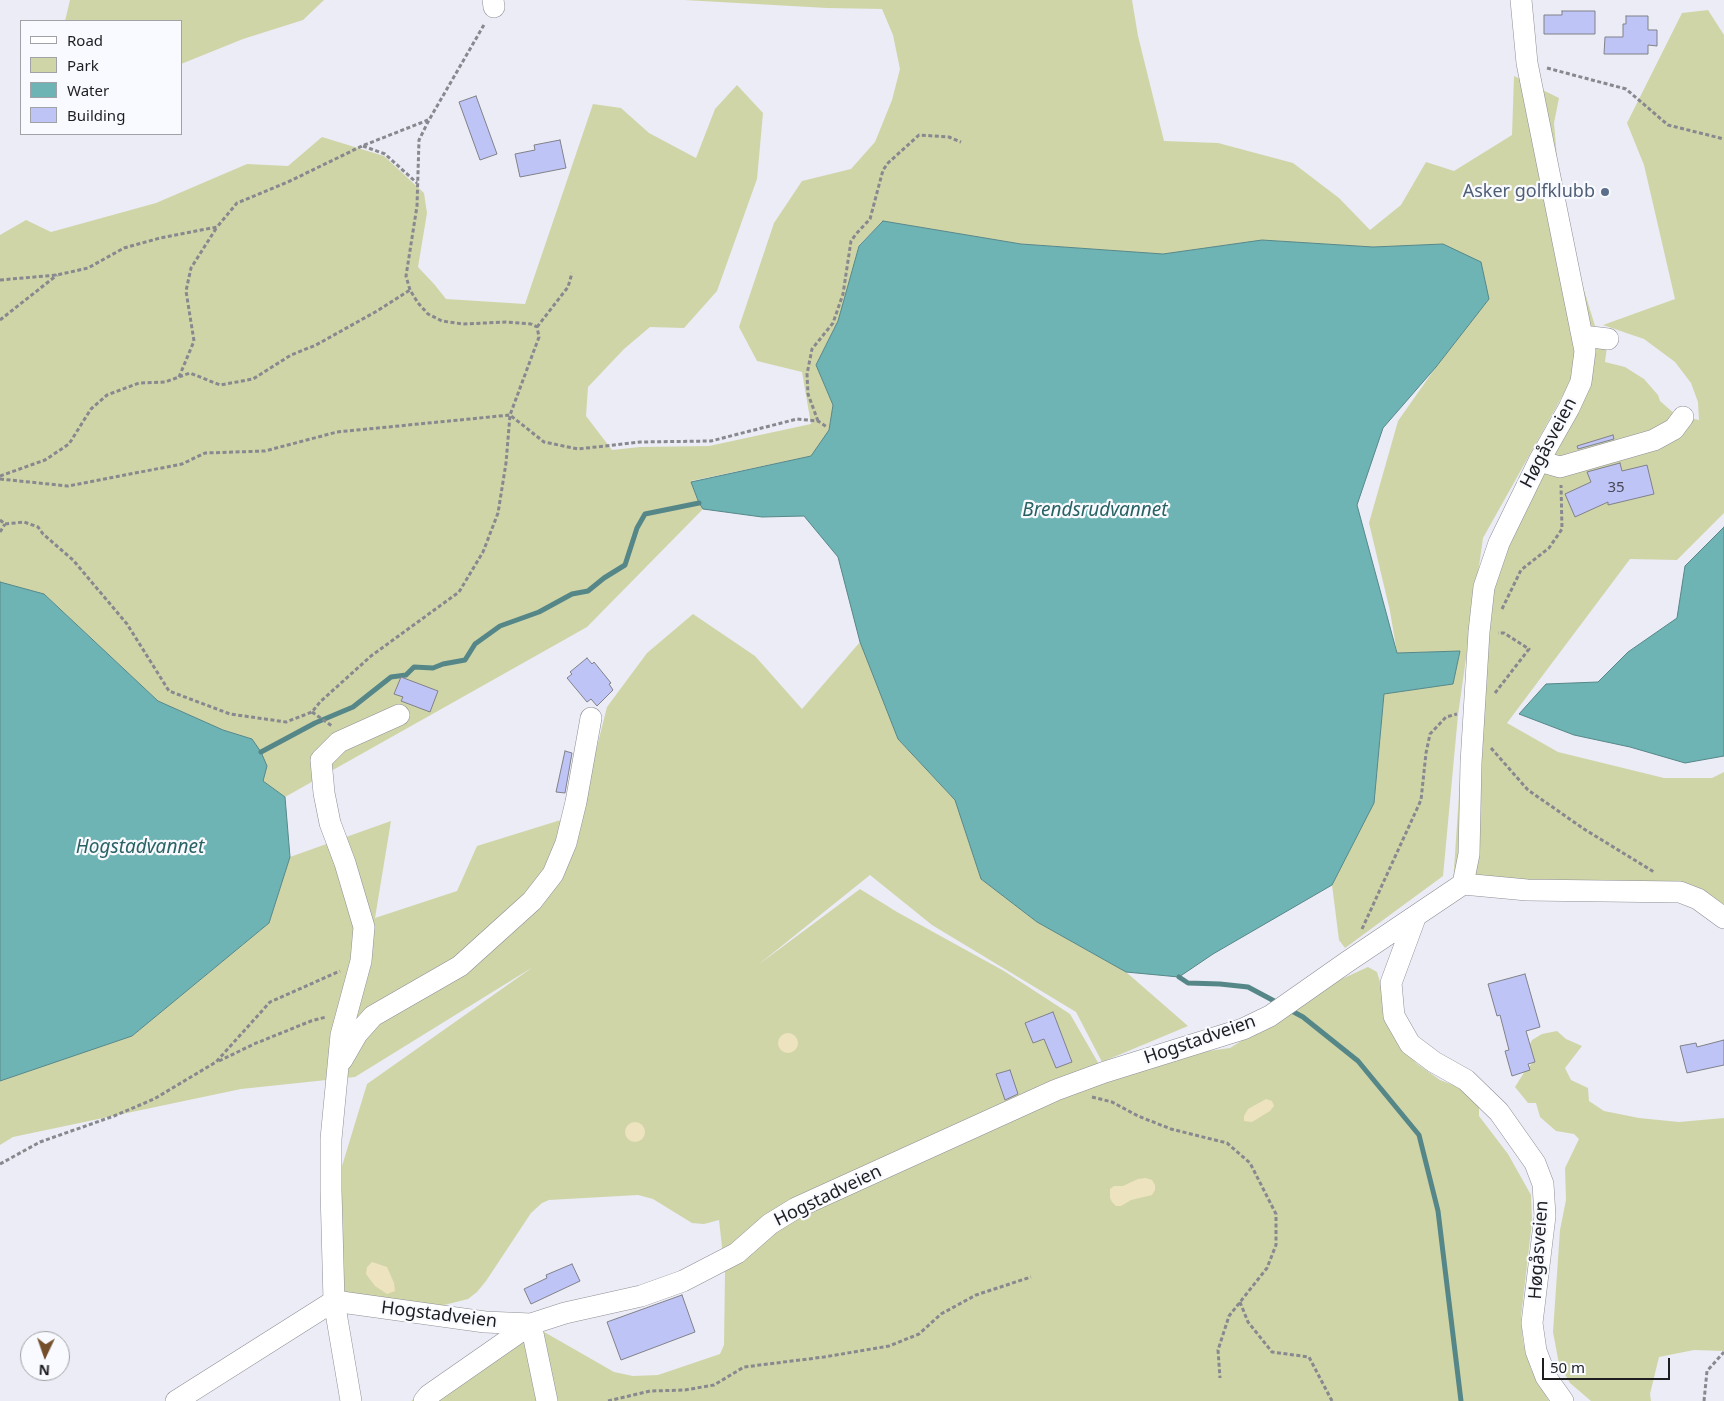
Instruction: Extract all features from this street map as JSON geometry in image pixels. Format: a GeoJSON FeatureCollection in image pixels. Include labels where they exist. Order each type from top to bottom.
{"type":"FeatureCollection","features":[{"type":"Feature","properties":{"kind":"street","name":"Høgåsveien"},"geometry":{"type":"LineString","coordinates":[[1464,884],[1469,854],[1470,763],[1484,587],[1499,543],[1539,461],[1569,408],[1581,382],[1585,351],[1527,63],[1521,0]]}},
{"type":"Feature","properties":{"kind":"street"},"geometry":{"type":"LineString","coordinates":[[1583,336],[1608,338]]}},
{"type":"Feature","properties":{"kind":"street"},"geometry":{"type":"LineString","coordinates":[[1539,461],[1560,467],[1654,440],[1674,429],[1682,417]]}},
{"type":"Feature","properties":{"kind":"street"},"geometry":{"type":"LineString","coordinates":[[351,1401],[334,1301],[331,1139],[341,1035],[361,961],[364,927],[345,863],[330,823],[324,793],[321,760],[339,742],[399,716]]}},
{"type":"Feature","properties":{"kind":"street"},"geometry":{"type":"LineString","coordinates":[[338,1067],[357,1034],[373,1016],[460,966],[532,901],[553,874],[566,843],[576,802],[590,718]]}},
{"type":"Feature","properties":{"kind":"street"},"geometry":{"type":"LineString","coordinates":[[1464,884],[1527,890],[1689,895],[1724,903]]}},
{"type":"Feature","properties":{"kind":"street","name":"Hogstadveien"},"geometry":{"type":"LineString","coordinates":[[334,1301],[485,1322],[532,1324],[565,1313],[641,1296],[683,1282],[730,1257],[770,1224],[796,1208],[1068,1086],[1105,1072],[1243,1029],[1270,1016],[1346,962],[1464,884]]}},
{"type":"Feature","properties":{"kind":"street"},"geometry":{"type":"LineString","coordinates":[[1689,895],[1724,918]]}},
{"type":"Feature","properties":{"kind":"street","name":"Høgåsveien"},"geometry":{"type":"LineString","coordinates":[[1415,918],[1391,983],[1394,1016],[1410,1044],[1434,1062],[1466,1080],[1499,1112],[1535,1163],[1543,1184],[1545,1216],[1532,1323],[1536,1351],[1546,1377],[1563,1401]]}},
{"type":"Feature","properties":{"kind":"street"},"geometry":{"type":"LineString","coordinates":[[176,1401],[334,1301]]}},
{"type":"Feature","properties":{"kind":"street"},"geometry":{"type":"LineString","coordinates":[[424,1401],[429,1395],[532,1324],[547,1401]]}},
{"type":"Feature","properties":{"kind":"path"},"geometry":{"type":"LineString","coordinates":[[0,520],[5,524],[24,522],[38,527],[43,534],[73,560],[127,624],[169,692],[230,714],[286,722],[312,712],[320,702],[371,656],[459,592],[483,552],[498,513],[506,462],[510,414],[539,337],[537,328],[530,324],[506,322],[463,324],[442,321],[428,314],[418,303],[410,290],[406,276],[417,206],[419,140],[494,4]]}},
{"type":"Feature","properties":{"kind":"path"},"geometry":{"type":"LineString","coordinates":[[1527,63],[1626,89],[1668,125],[1724,139]]}},
{"type":"Feature","properties":{"kind":"path"},"geometry":{"type":"LineString","coordinates":[[179,377],[194,341],[186,291],[191,268],[217,226],[237,203],[290,181],[362,146],[429,120]]}},
{"type":"Feature","properties":{"kind":"path"},"geometry":{"type":"LineString","coordinates":[[818,421],[808,394],[807,374],[812,349],[833,323],[842,294],[851,241],[870,219],[883,170],[888,163],[919,135],[949,137],[961,142]]}},
{"type":"Feature","properties":{"kind":"path"},"geometry":{"type":"LineString","coordinates":[[362,146],[385,154],[417,183]]}},
{"type":"Feature","properties":{"kind":"path"},"geometry":{"type":"LineString","coordinates":[[0,280],[57,274],[88,268],[124,248],[217,226]]}},
{"type":"Feature","properties":{"kind":"path"},"geometry":{"type":"LineString","coordinates":[[537,328],[568,286],[572,273]]}},
{"type":"Feature","properties":{"kind":"path"},"geometry":{"type":"LineString","coordinates":[[0,320],[57,274]]}},
{"type":"Feature","properties":{"kind":"path"},"geometry":{"type":"LineString","coordinates":[[0,478],[45,460],[69,444],[91,409],[107,395],[139,383],[165,382],[190,373],[220,385],[253,379],[291,354],[316,345],[410,290]]}},
{"type":"Feature","properties":{"kind":"path"},"geometry":{"type":"LineString","coordinates":[[0,478],[68,486],[182,464],[205,453],[265,451],[337,432],[510,414],[544,442],[578,449],[640,442],[711,441],[797,419],[818,421],[826,427]]}},
{"type":"Feature","properties":{"kind":"path"},"geometry":{"type":"LineString","coordinates":[[1501,611],[1521,570],[1550,548],[1562,529],[1560,467]]}},
{"type":"Feature","properties":{"kind":"path"},"geometry":{"type":"LineString","coordinates":[[0,532],[5,524]]}},
{"type":"Feature","properties":{"kind":"path"},"geometry":{"type":"LineString","coordinates":[[1479,632],[1504,633],[1529,649],[1497,689]]}},
{"type":"Feature","properties":{"kind":"path"},"geometry":{"type":"LineString","coordinates":[[312,712],[332,726]]}},
{"type":"Feature","properties":{"kind":"path"},"geometry":{"type":"LineString","coordinates":[[1359,935],[1421,800],[1426,752],[1430,734],[1446,717],[1474,719],[1495,754],[1528,790],[1584,829],[1689,895]]}},
{"type":"Feature","properties":{"kind":"path"},"geometry":{"type":"LineString","coordinates":[[216,1062],[270,1002],[361,961]]}},
{"type":"Feature","properties":{"kind":"path"},"geometry":{"type":"LineString","coordinates":[[0,1164],[40,1142],[114,1116],[154,1099],[216,1062],[254,1044],[311,1021],[346,1013]]}},
{"type":"Feature","properties":{"kind":"path"},"geometry":{"type":"LineString","coordinates":[[1068,1086],[1077,1096],[1090,1096],[1112,1102],[1138,1116],[1170,1129],[1227,1143],[1250,1163],[1276,1214],[1276,1245],[1267,1268],[1229,1316],[1218,1350],[1220,1378]]}},
{"type":"Feature","properties":{"kind":"path"},"geometry":{"type":"LineString","coordinates":[[608,1401],[650,1391],[685,1390],[714,1385],[744,1367],[888,1346],[919,1334],[941,1314],[976,1295],[1032,1277]]}},
{"type":"Feature","properties":{"kind":"path"},"geometry":{"type":"LineString","coordinates":[[1239,1302],[1248,1322],[1272,1352],[1309,1357],[1332,1401]]}},
{"type":"Feature","properties":{"kind":"path"},"geometry":{"type":"LineString","coordinates":[[1704,1401],[1707,1371],[1724,1352]]}},
{"type":"Feature","properties":{"kind":"green space"},"geometry":{"type":"Polygon","coordinates":[[[70,0],[324,0],[303,20],[243,39],[182,64],[182,20],[65,20],[70,0]]]}},
{"type":"Feature","properties":{"kind":"green space"},"geometry":{"type":"Polygon","coordinates":[[[684,0],[1132,0],[1138,36],[1164,141],[1218,143],[1293,163],[1339,198],[1370,230],[1401,205],[1426,162],[1454,171],[1512,135],[1514,76],[1559,98],[1554,123],[1562,218],[1595,326],[1608,339],[1605,362],[1625,367],[1644,379],[1658,395],[1660,401],[1676,415],[1699,420],[1698,402],[1691,383],[1675,362],[1644,339],[1603,325],[1675,299],[1644,165],[1627,123],[1682,13],[1708,10],[1724,35],[1724,513],[1677,560],[1630,559],[1507,723],[1558,752],[1664,778],[1712,778],[1724,772],[1724,921],[1681,891],[1453,884],[1465,705],[1487,552],[1568,397],[1563,395],[1483,538],[1458,715],[1443,876],[1345,948],[1339,940],[1332,885],[1374,803],[1384,694],[1453,684],[1460,651],[1397,653],[1390,611],[1369,523],[1398,421],[1436,367],[1489,299],[1443,244],[1373,247],[1262,240],[1163,254],[1021,244],[883,221],[859,245],[838,321],[816,365],[833,405],[829,430],[811,456],[691,481],[703,509],[587,627],[285,797],[263,781],[252,739],[223,730],[158,701],[44,594],[0,582],[0,235],[26,220],[51,232],[156,203],[247,164],[288,166],[322,137],[384,156],[424,193],[427,213],[418,267],[446,299],[525,304],[593,104],[621,108],[649,133],[696,158],[715,109],[737,85],[763,113],[757,179],[717,291],[684,328],[650,327],[624,349],[588,387],[586,416],[612,450],[640,447],[709,446],[811,424],[802,372],[757,361],[739,327],[774,223],[802,181],[851,169],[875,142],[892,100],[900,69],[893,35],[882,9],[684,0]]]}},
{"type":"Feature","properties":{"kind":"green space"},"geometry":{"type":"Polygon","coordinates":[[[693,614],[755,656],[802,709],[860,642],[898,739],[955,800],[981,879],[1037,922],[1126,972],[1188,1026],[1102,1062],[1076,1012],[932,925],[870,875],[758,965],[860,889],[897,912],[1004,971],[1070,1014],[1100,1066],[1230,1048],[1335,982],[1368,967],[1377,972],[1391,1019],[1416,1063],[1440,1080],[1453,1085],[1477,1085],[1479,1116],[1508,1154],[1531,1195],[1532,1222],[1521,1317],[1523,1342],[1531,1369],[1549,1401],[411,1401],[522,1329],[532,1325],[614,1372],[633,1376],[658,1375],[720,1354],[724,1345],[725,1274],[719,1220],[704,1224],[692,1223],[653,1199],[638,1195],[549,1200],[542,1203],[531,1213],[486,1281],[468,1299],[440,1306],[335,1298],[335,1189],[367,1084],[533,967],[355,1077],[241,1089],[13,1137],[0,1145],[0,1081],[132,1036],[269,923],[290,857],[391,821],[375,918],[457,891],[477,846],[580,814],[607,707],[647,653],[693,614]]]}},
{"type":"Feature","properties":{"kind":"green space"},"geometry":{"type":"Polygon","coordinates":[[[1557,1031],[1566,1039],[1582,1046],[1565,1068],[1571,1080],[1588,1088],[1589,1101],[1604,1111],[1639,1118],[1679,1122],[1724,1118],[1724,1351],[1694,1350],[1659,1357],[1650,1394],[1651,1401],[1591,1401],[1570,1383],[1559,1364],[1553,1332],[1560,1230],[1566,1200],[1565,1168],[1579,1139],[1574,1134],[1556,1131],[1540,1117],[1536,1103],[1528,1103],[1515,1087],[1534,1061],[1529,1046],[1532,1040],[1542,1034],[1557,1031]]]}},
{"type":"Feature","properties":{"kind":"sand"},"geometry":{"type":"Polygon","coordinates":[[[788,1033],[795,1036],[798,1043],[795,1050],[788,1053],[781,1050],[778,1043],[781,1036],[788,1033]]]}},
{"type":"Feature","properties":{"kind":"sand"},"geometry":{"type":"Polygon","coordinates":[[[1266,1099],[1272,1101],[1274,1106],[1270,1111],[1252,1122],[1244,1121],[1244,1116],[1248,1109],[1266,1099]]]}},
{"type":"Feature","properties":{"kind":"sand"},"geometry":{"type":"Polygon","coordinates":[[[635,1122],[642,1125],[645,1132],[642,1139],[635,1142],[628,1139],[625,1132],[628,1125],[635,1122]]]}},
{"type":"Feature","properties":{"kind":"sand"},"geometry":{"type":"Polygon","coordinates":[[[1146,1178],[1152,1180],[1155,1185],[1152,1195],[1131,1200],[1121,1206],[1116,1206],[1112,1202],[1110,1189],[1114,1186],[1123,1186],[1138,1179],[1146,1178]]]}},
{"type":"Feature","properties":{"kind":"sand"},"geometry":{"type":"Polygon","coordinates":[[[372,1262],[387,1267],[394,1283],[395,1291],[387,1294],[375,1286],[366,1274],[367,1267],[372,1262]]]}},
{"type":"Feature","properties":{"kind":"water","name":"Brendsrudvannet"},"geometry":{"type":"Polygon","coordinates":[[[883,221],[1021,244],[1163,254],[1262,240],[1373,247],[1443,244],[1481,262],[1489,299],[1436,367],[1383,428],[1357,505],[1397,653],[1460,651],[1453,684],[1384,694],[1374,803],[1332,885],[1213,954],[1179,977],[1126,972],[1037,922],[981,879],[955,800],[898,739],[860,642],[838,557],[804,516],[762,517],[703,509],[699,503],[691,482],[811,456],[829,430],[833,405],[816,365],[838,321],[859,246],[883,221]]]}},
{"type":"Feature","properties":{"kind":"water"},"geometry":{"type":"Polygon","coordinates":[[[1724,527],[1724,756],[1685,763],[1630,747],[1574,735],[1519,714],[1546,684],[1598,682],[1628,652],[1677,618],[1685,566],[1724,527]]]}},
{"type":"Feature","properties":{"kind":"water","name":"Hogstadvannet"},"geometry":{"type":"Polygon","coordinates":[[[0,582],[44,594],[158,701],[223,730],[252,739],[261,752],[267,766],[263,781],[285,797],[290,857],[269,923],[132,1036],[0,1081],[0,582]]]}},
{"type":"Feature","properties":{"kind":"building"},"geometry":{"type":"Polygon","coordinates":[[[1562,11],[1595,11],[1595,34],[1544,34],[1544,15],[1562,15],[1562,11]]]}},
{"type":"Feature","properties":{"kind":"building"},"geometry":{"type":"Polygon","coordinates":[[[1626,16],[1648,16],[1648,30],[1657,30],[1657,46],[1648,45],[1648,54],[1604,54],[1605,37],[1623,37],[1623,24],[1626,24],[1626,16]]]}},
{"type":"Feature","properties":{"kind":"building"},"geometry":{"type":"Polygon","coordinates":[[[476,96],[497,154],[480,160],[459,102],[476,96]]]}},
{"type":"Feature","properties":{"kind":"building"},"geometry":{"type":"Polygon","coordinates":[[[560,140],[566,168],[520,177],[515,154],[535,150],[534,145],[560,140]]]}},
{"type":"Feature","properties":{"kind":"building"},"geometry":{"type":"Polygon","coordinates":[[[1613,435],[1614,439],[1578,449],[1577,446],[1613,435]]]}},
{"type":"Feature","properties":{"kind":"building"},"geometry":{"type":"Polygon","coordinates":[[[1620,463],[1622,471],[1647,465],[1654,494],[1608,505],[1608,502],[1575,517],[1565,494],[1591,482],[1587,472],[1620,463]]]}},
{"type":"Feature","properties":{"kind":"building"},"geometry":{"type":"Polygon","coordinates":[[[587,658],[592,664],[594,662],[611,683],[609,684],[613,690],[597,706],[591,699],[587,702],[567,678],[572,674],[570,672],[587,658]]]}},
{"type":"Feature","properties":{"kind":"building"},"geometry":{"type":"Polygon","coordinates":[[[401,677],[438,691],[430,712],[401,701],[403,697],[394,694],[401,677]]]}},
{"type":"Feature","properties":{"kind":"building"},"geometry":{"type":"Polygon","coordinates":[[[565,751],[572,753],[565,793],[556,792],[565,751]]]}},
{"type":"Feature","properties":{"kind":"building"},"geometry":{"type":"Polygon","coordinates":[[[1525,974],[1540,1027],[1526,1031],[1535,1062],[1528,1064],[1530,1070],[1512,1076],[1505,1051],[1509,1050],[1500,1015],[1497,1016],[1488,984],[1525,974]]]}},
{"type":"Feature","properties":{"kind":"building"},"geometry":{"type":"Polygon","coordinates":[[[1053,1012],[1072,1062],[1056,1068],[1044,1039],[1033,1043],[1025,1023],[1053,1012]]]}},
{"type":"Feature","properties":{"kind":"building"},"geometry":{"type":"Polygon","coordinates":[[[1724,1040],[1724,1065],[1687,1073],[1680,1046],[1696,1043],[1697,1047],[1724,1040]]]}},
{"type":"Feature","properties":{"kind":"building"},"geometry":{"type":"Polygon","coordinates":[[[1010,1070],[1018,1094],[1005,1100],[996,1074],[1010,1070]]]}},
{"type":"Feature","properties":{"kind":"building"},"geometry":{"type":"Polygon","coordinates":[[[572,1264],[580,1281],[531,1304],[524,1289],[547,1278],[546,1275],[572,1264]]]}},
{"type":"Feature","properties":{"kind":"building"},"geometry":{"type":"Polygon","coordinates":[[[682,1295],[695,1332],[621,1360],[607,1322],[682,1295]]]}},
{"type":"Feature","properties":{"kind":"waterway"},"geometry":{"type":"LineString","coordinates":[[261,752],[315,723],[353,707],[391,677],[406,675],[414,667],[433,668],[465,660],[475,644],[500,626],[539,612],[572,594],[588,591],[625,565],[637,528],[645,514],[699,503]]}},
{"type":"Feature","properties":{"kind":"waterway"},"geometry":{"type":"LineString","coordinates":[[1179,977],[1188,983],[1248,987],[1278,1003]]}},
{"type":"Feature","properties":{"kind":"waterway"},"geometry":{"type":"LineString","coordinates":[[1290,1010],[1303,1017],[1358,1061],[1419,1135],[1438,1211],[1461,1401]]}},
{"type":"Feature","properties":{"kind":"place","name":"Asker golfklubb"},"geometry":{"type":"Point","coordinates":[1605,192]}}]}
